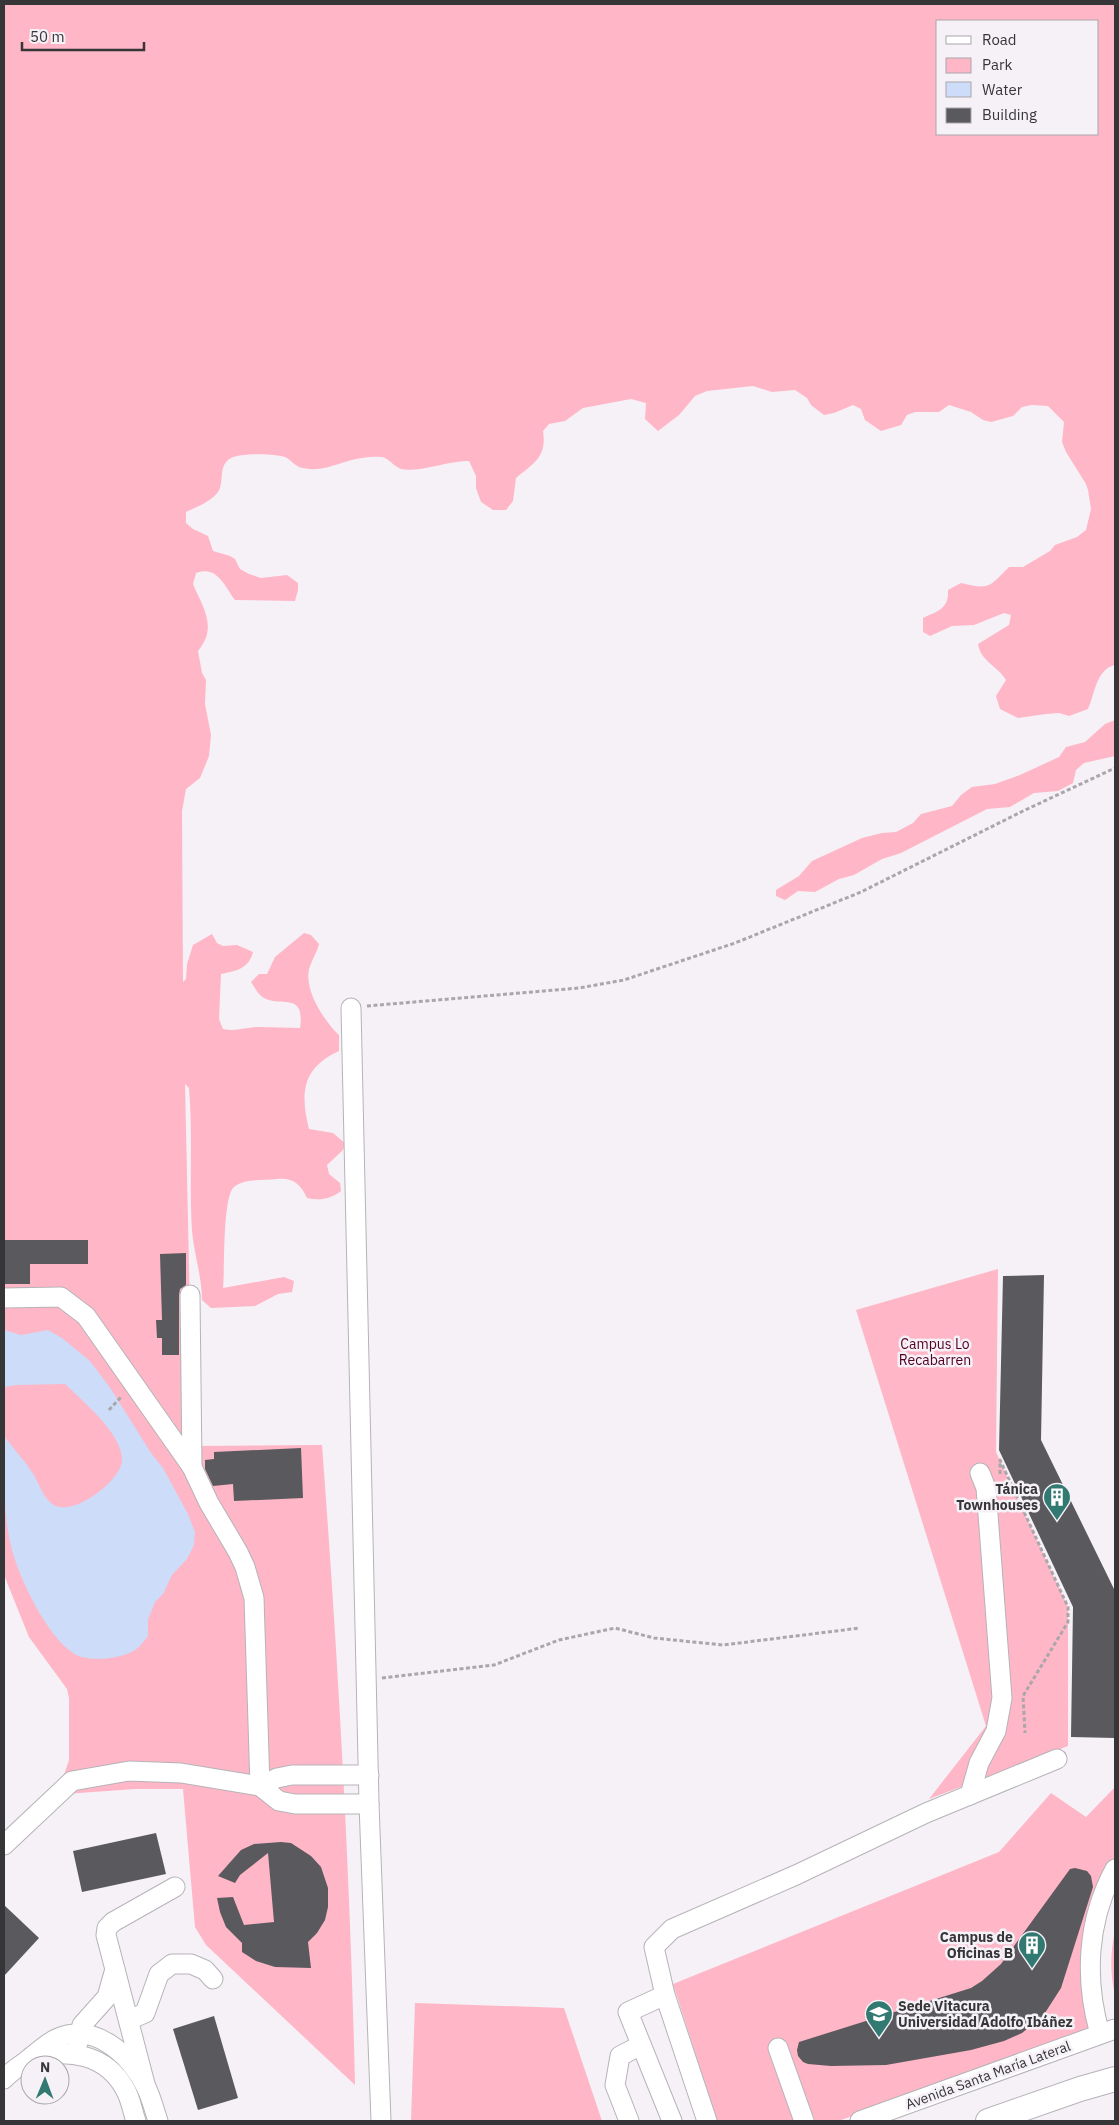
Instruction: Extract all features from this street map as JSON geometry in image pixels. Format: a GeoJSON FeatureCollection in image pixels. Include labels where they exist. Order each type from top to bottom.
{"type":"FeatureCollection","features":[{"type":"Feature","properties":{"kind":"main road"},"geometry":{"type":"LineString","coordinates":[[1080,2089],[1115,2073]]}},
{"type":"Feature","properties":{"kind":"main road"},"geometry":{"type":"LineString","coordinates":[[988,2121],[1115,2079]]}},
{"type":"Feature","properties":{"kind":"street"},"geometry":{"type":"LineString","coordinates":[[351,1008],[369,1804],[381,2121]]}},
{"type":"Feature","properties":{"kind":"street"},"geometry":{"type":"LineString","coordinates":[[190,1295],[192,1467]]}},
{"type":"Feature","properties":{"kind":"street"},"geometry":{"type":"LineString","coordinates":[[4,1298],[61,1297],[86,1316],[192,1467],[209,1503],[245,1567],[254,1598],[260,1786]]}},
{"type":"Feature","properties":{"kind":"street"},"geometry":{"type":"LineString","coordinates":[[970,1795],[980,1763],[996,1731],[1002,1698],[983,1480]]}},
{"type":"Feature","properties":{"kind":"street"},"geometry":{"type":"LineString","coordinates":[[706,2121],[664,1995],[654,1947],[672,1929],[796,1875],[926,1813],[1057,1759]]}},
{"type":"Feature","properties":{"kind":"street"},"geometry":{"type":"LineString","coordinates":[[4,1845],[72,1781],[129,1771],[182,1772],[260,1786],[279,1801],[295,1804],[369,1804]]}},
{"type":"Feature","properties":{"kind":"street"},"geometry":{"type":"LineString","coordinates":[[260,1786],[277,1778],[292,1775],[369,1775]]}},
{"type":"Feature","properties":{"kind":"street"},"geometry":{"type":"LineString","coordinates":[[1108,2031],[1091,1991],[1091,1944],[1102,1898],[1115,1869]]}},
{"type":"Feature","properties":{"kind":"street"},"geometry":{"type":"LineString","coordinates":[[158,2121],[145,2084],[106,1935],[107,1928],[113,1922],[175,1887]]}},
{"type":"Feature","properties":{"kind":"street"},"geometry":{"type":"LineString","coordinates":[[129,2020],[145,2012],[160,1974],[172,1964],[191,1964],[205,1970],[212,1979]]}},
{"type":"Feature","properties":{"kind":"street"},"geometry":{"type":"LineString","coordinates":[[77,2054],[82,2025],[107,1997],[116,1968]]}},
{"type":"Feature","properties":{"kind":"street"},"geometry":{"type":"LineString","coordinates":[[664,1995],[628,2012],[672,2121]]}},
{"type":"Feature","properties":{"kind":"street","name":"Avenida Santa María Lateral"},"geometry":{"type":"LineString","coordinates":[[860,2121],[1108,2031]]}},
{"type":"Feature","properties":{"kind":"street"},"geometry":{"type":"LineString","coordinates":[[34,2055],[38,2050],[55,2040],[80,2034],[97,2037],[118,2050],[145,2084]]}},
{"type":"Feature","properties":{"kind":"street"},"geometry":{"type":"LineString","coordinates":[[629,2121],[615,2085],[620,2056],[641,2044]]}},
{"type":"Feature","properties":{"kind":"street"},"geometry":{"type":"LineString","coordinates":[[778,2048],[804,2121]]}},
{"type":"Feature","properties":{"kind":"street"},"geometry":{"type":"LineString","coordinates":[[43,2055],[51,2053],[77,2054],[102,2065],[120,2080],[129,2097],[136,2121]]}},
{"type":"Feature","properties":{"kind":"street"},"geometry":{"type":"LineString","coordinates":[[4,2079],[20,2067]]}},
{"type":"Feature","properties":{"kind":"path"},"geometry":{"type":"LineString","coordinates":[[351,1008],[579,988],[624,980],[735,943],[861,892],[1115,768]]}},
{"type":"Feature","properties":{"kind":"path"},"geometry":{"type":"LineString","coordinates":[[109,1410],[125,1393]]}},
{"type":"Feature","properties":{"kind":"path"},"geometry":{"type":"LineString","coordinates":[[983,1480],[1000,1485],[1000,1460],[1068,1607],[1068,1622],[1023,1696],[1025,1733]]}},
{"type":"Feature","properties":{"kind":"path"},"geometry":{"type":"LineString","coordinates":[[366,1679],[494,1665],[559,1640],[615,1628],[654,1638],[723,1645],[860,1628]]}},
{"type":"Feature","properties":{"kind":"green space"},"geometry":{"type":"Polygon","coordinates":[[[4,4],[1115,4],[1115,665],[1104,671],[1100,677],[1088,709],[1069,716],[1059,713],[1018,718],[1000,709],[996,696],[1006,680],[986,660],[978,644],[1009,625],[1011,615],[1004,613],[974,625],[952,626],[930,636],[923,632],[923,618],[942,608],[947,601],[948,590],[961,583],[984,586],[993,583],[1009,567],[1023,567],[1050,551],[1055,545],[1077,537],[1086,530],[1091,509],[1088,490],[1062,442],[1064,422],[1048,406],[1032,405],[1022,407],[1013,416],[991,422],[983,420],[971,412],[949,405],[939,412],[915,412],[907,415],[901,425],[881,431],[865,420],[861,409],[853,405],[824,415],[811,405],[807,398],[795,390],[772,392],[753,386],[707,391],[695,396],[679,415],[658,431],[645,419],[646,403],[631,399],[583,408],[565,421],[549,424],[543,431],[543,447],[538,459],[516,478],[513,501],[506,510],[493,510],[481,502],[476,488],[476,476],[469,461],[408,470],[399,468],[385,458],[371,457],[355,459],[326,468],[311,469],[298,466],[282,456],[259,454],[236,456],[227,461],[224,465],[220,488],[215,496],[186,512],[186,523],[193,529],[208,536],[213,551],[235,559],[240,569],[261,578],[287,575],[298,583],[295,601],[235,600],[215,574],[203,571],[196,573],[193,584],[204,609],[208,626],[204,642],[198,651],[202,673],[206,680],[205,704],[211,735],[209,756],[200,778],[186,789],[182,811],[183,982],[186,979],[187,964],[193,945],[212,934],[217,943],[223,946],[237,945],[253,952],[249,962],[241,968],[221,974],[219,1019],[223,1029],[259,1027],[300,1028],[301,1017],[296,1005],[264,998],[251,982],[259,974],[267,974],[275,957],[304,933],[311,935],[319,944],[310,966],[309,984],[321,1013],[339,1035],[339,1051],[317,1065],[311,1074],[305,1093],[306,1116],[309,1129],[333,1133],[346,1144],[342,1151],[327,1165],[329,1174],[340,1183],[341,1191],[325,1199],[307,1198],[299,1185],[287,1179],[250,1181],[235,1186],[231,1192],[226,1217],[223,1288],[284,1277],[294,1281],[292,1292],[278,1294],[255,1306],[211,1308],[202,1300],[192,1231],[190,1106],[189,1088],[185,1084],[193,1446],[322,1445],[343,1765],[355,2085],[206,1945],[195,1927],[183,1789],[135,1789],[65,1794],[61,1784],[69,1760],[69,1698],[67,1689],[29,1637],[4,1575],[4,4]]]}},
{"type":"Feature","properties":{"kind":"green space"},"geometry":{"type":"Polygon","coordinates":[[[1115,720],[1115,756],[1084,763],[1076,770],[1073,783],[1058,791],[1034,793],[1010,807],[987,809],[901,853],[882,859],[854,875],[839,879],[815,892],[798,891],[785,900],[776,896],[776,890],[799,876],[812,861],[862,838],[896,832],[913,823],[921,814],[952,806],[961,795],[972,787],[995,784],[1059,757],[1066,747],[1085,742],[1105,724],[1115,720]]]}},
{"type":"Feature","properties":{"kind":"green space","name":"Campus Lo Recabarren"},"geometry":{"type":"Polygon","coordinates":[[[998,1269],[996,1452],[1068,1607],[1068,1746],[929,1799],[986,1726],[856,1310],[998,1269]]]}},
{"type":"Feature","properties":{"kind":"green space"},"geometry":{"type":"Polygon","coordinates":[[[1115,1787],[1115,1890],[1096,1921],[1099,2030],[838,2121],[717,2121],[673,1984],[999,1852],[1051,1793],[1086,1817],[1115,1787]]]}},
{"type":"Feature","properties":{"kind":"green space"},"geometry":{"type":"Polygon","coordinates":[[[1115,1931],[1115,1995],[1111,1963],[1115,1931]]]}},
{"type":"Feature","properties":{"kind":"green space"},"geometry":{"type":"Polygon","coordinates":[[[415,2003],[564,2008],[602,2121],[411,2121],[415,2003]]]}},
{"type":"Feature","properties":{"kind":"water"},"geometry":{"type":"Polygon","coordinates":[[[4,1330],[21,1335],[48,1330],[62,1338],[90,1361],[111,1389],[151,1453],[163,1468],[188,1514],[195,1532],[194,1545],[187,1559],[172,1575],[163,1594],[155,1602],[148,1620],[148,1636],[135,1650],[121,1656],[95,1659],[73,1653],[63,1645],[44,1621],[28,1591],[16,1562],[9,1536],[4,1493],[4,1436],[26,1463],[47,1499],[58,1507],[69,1507],[81,1503],[104,1488],[120,1469],[122,1460],[121,1450],[109,1429],[91,1408],[65,1384],[4,1387],[4,1330]]]}},
{"type":"Feature","properties":{"kind":"building"},"geometry":{"type":"Polygon","coordinates":[[[4,1240],[88,1240],[88,1264],[30,1264],[30,1284],[4,1284],[4,1240]]]}},
{"type":"Feature","properties":{"kind":"building"},"geometry":{"type":"Polygon","coordinates":[[[186,1253],[186,1285],[180,1289],[179,1295],[179,1355],[162,1355],[162,1338],[157,1338],[156,1320],[162,1320],[160,1254],[186,1253]]]}},
{"type":"Feature","properties":{"kind":"building","name":"Tánica Townhouses"},"geometry":{"type":"Polygon","coordinates":[[[1044,1275],[1041,1440],[1115,1591],[1115,1738],[1071,1737],[1073,1607],[999,1450],[1003,1276],[1044,1275]]]}},
{"type":"Feature","properties":{"kind":"building"},"geometry":{"type":"Polygon","coordinates":[[[301,1448],[303,1498],[234,1501],[233,1484],[213,1486],[205,1469],[205,1460],[214,1459],[214,1452],[301,1448]]]}},
{"type":"Feature","properties":{"kind":"building"},"geometry":{"type":"Polygon","coordinates":[[[156,1833],[166,1874],[82,1892],[73,1851],[156,1833]]]}},
{"type":"Feature","properties":{"kind":"building"},"geometry":{"type":"Polygon","coordinates":[[[291,1843],[311,1856],[321,1867],[328,1888],[328,1907],[325,1920],[317,1933],[308,1942],[311,1968],[275,1967],[256,1961],[242,1952],[242,1943],[226,1927],[220,1912],[217,1898],[233,1897],[244,1925],[274,1922],[268,1853],[240,1875],[235,1883],[218,1876],[241,1850],[254,1844],[291,1843]]]}},
{"type":"Feature","properties":{"kind":"building","name":"Campus de Oficinas B"},"geometry":{"type":"Polygon","coordinates":[[[1075,1868],[1087,1871],[1091,1876],[1093,1887],[1061,1988],[1043,2016],[1022,2033],[1004,2041],[971,2050],[886,2065],[831,2066],[808,2064],[803,2062],[798,2056],[799,2042],[971,1988],[982,1981],[1001,1964],[1070,1869],[1075,1868]]]}},
{"type":"Feature","properties":{"kind":"building"},"geometry":{"type":"Polygon","coordinates":[[[4,1905],[39,1938],[4,1976],[4,1905]]]}},
{"type":"Feature","properties":{"kind":"building"},"geometry":{"type":"Polygon","coordinates":[[[214,2016],[238,2098],[198,2110],[173,2029],[214,2016]]]}},
{"type":"Feature","properties":{"kind":"place","name":"Tánica Townhouses"},"geometry":{"type":"Point","coordinates":[1057,1521]}},
{"type":"Feature","properties":{"kind":"place","name":"Campus de Oficinas B"},"geometry":{"type":"Point","coordinates":[1032,1969]}},
{"type":"Feature","properties":{"kind":"place","name":"Sede Vitacura Universidad Adolfo Ibáñez"},"geometry":{"type":"Point","coordinates":[879,2038]}}]}
